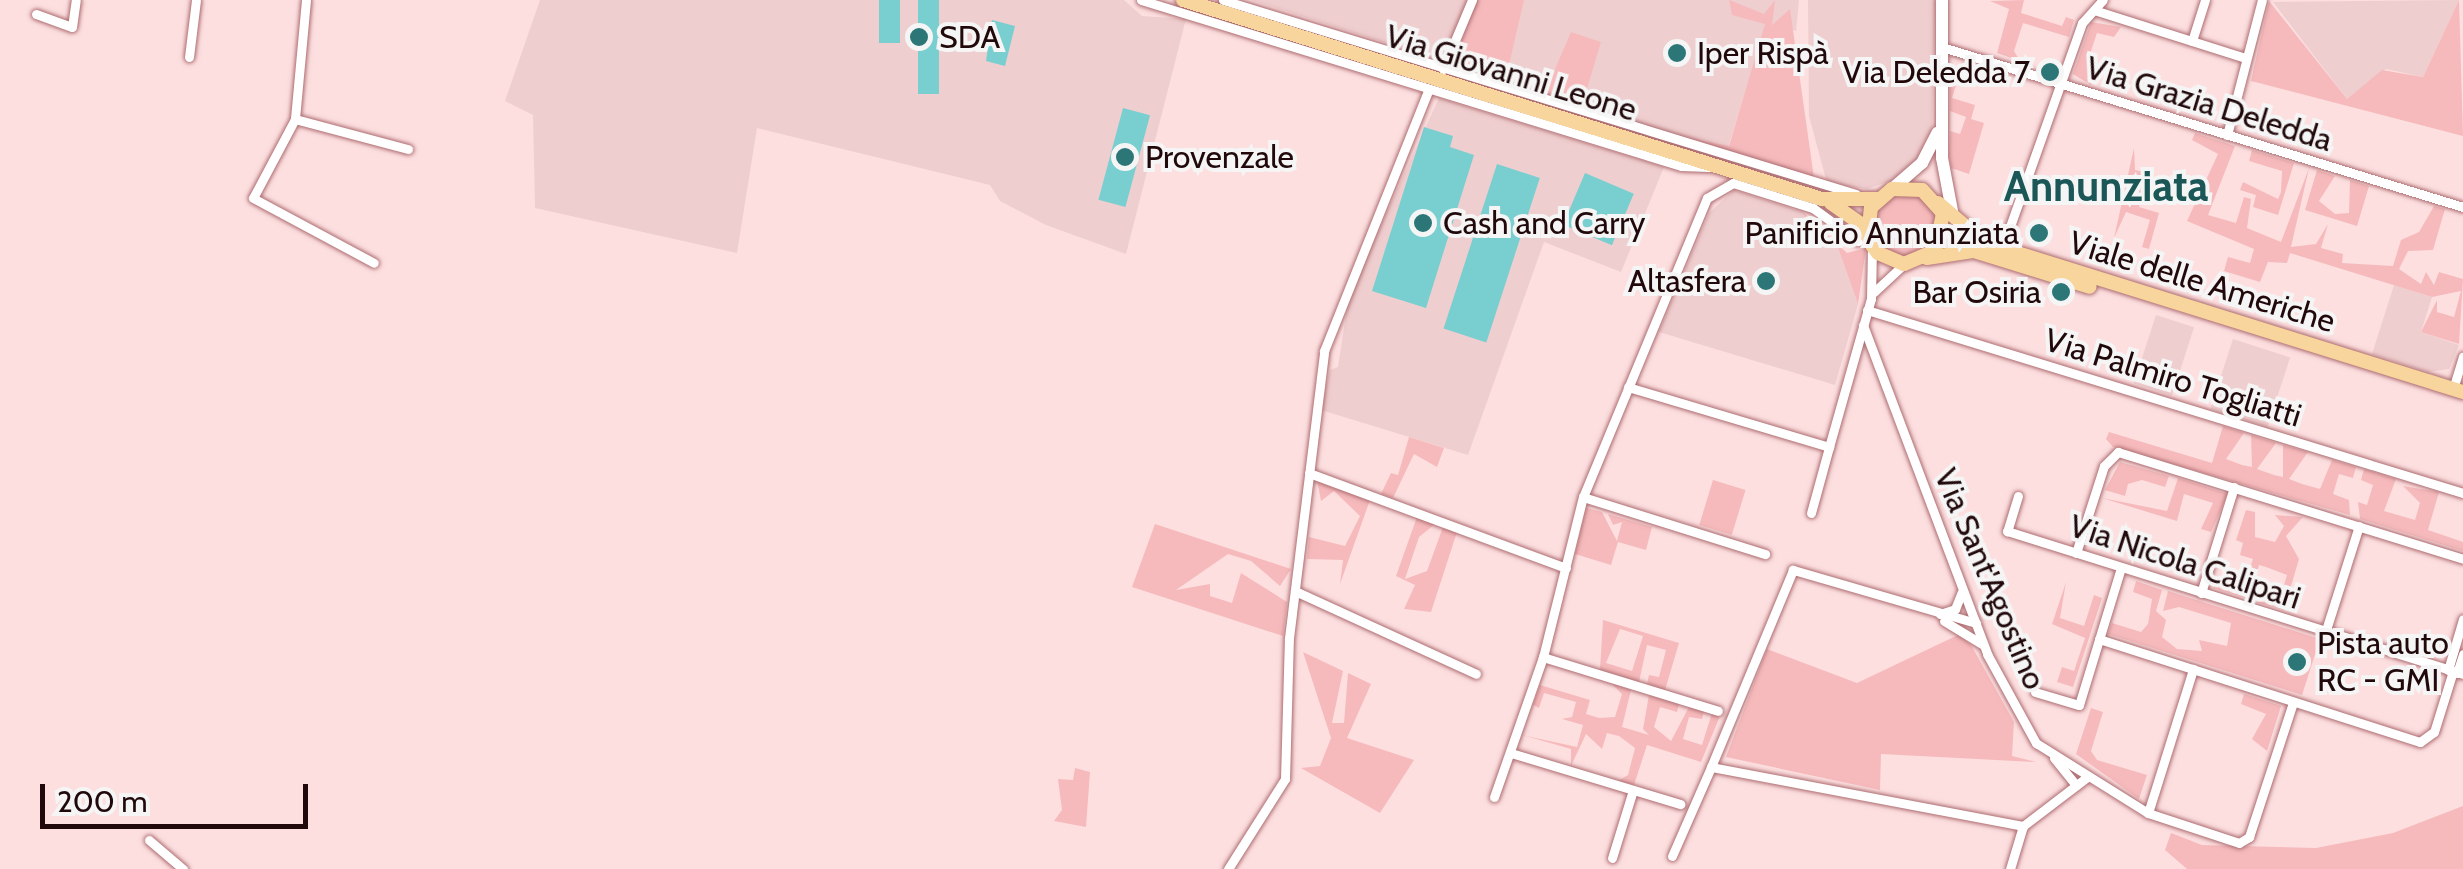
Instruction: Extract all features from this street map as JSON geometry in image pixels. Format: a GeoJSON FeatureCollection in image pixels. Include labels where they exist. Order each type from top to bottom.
{"type":"FeatureCollection","features":[{"type":"Feature","properties":{"kind":"main road","name":"Via Giovanni Leone"},"geometry":{"type":"LineString","coordinates":[[1183,0],[1822,198]]}},
{"type":"Feature","properties":{"kind":"main road"},"geometry":{"type":"LineString","coordinates":[[1822,198],[1852,214],[1866,240],[1904,264],[1927,258],[1946,213],[1942,0]]}},
{"type":"Feature","properties":{"kind":"main road"},"geometry":{"type":"LineString","coordinates":[[1866,240],[1886,193],[1930,151],[1942,111]]}},
{"type":"Feature","properties":{"kind":"main road"},"geometry":{"type":"LineString","coordinates":[[1822,198],[1913,187],[1946,213]]}},
{"type":"Feature","properties":{"kind":"main road","name":"Viale delle Americhe"},"geometry":{"type":"LineString","coordinates":[[1946,213],[2002,249],[2458,391]]}},
{"type":"Feature","properties":{"kind":"main road","name":"Viale delle Americhe"},"geometry":{"type":"LineString","coordinates":[[1927,258],[1974,251],[2463,402]]}},
{"type":"Feature","properties":{"kind":"street"},"geometry":{"type":"LineString","coordinates":[[36,14],[72,28],[76,0]]}},
{"type":"Feature","properties":{"kind":"street"},"geometry":{"type":"LineString","coordinates":[[189,58],[196,0]]}},
{"type":"Feature","properties":{"kind":"street"},"geometry":{"type":"LineString","coordinates":[[306,0],[295,120],[252,192],[374,263]]}},
{"type":"Feature","properties":{"kind":"street"},"geometry":{"type":"LineString","coordinates":[[1141,0],[1681,166],[1720,166]]}},
{"type":"Feature","properties":{"kind":"street"},"geometry":{"type":"LineString","coordinates":[[1223,0],[1835,190],[1886,193]]}},
{"type":"Feature","properties":{"kind":"street"},"geometry":{"type":"LineString","coordinates":[[1443,69],[1472,0]]}},
{"type":"Feature","properties":{"kind":"street"},"geometry":{"type":"LineString","coordinates":[[2002,249],[2060,85],[2102,0]]}},
{"type":"Feature","properties":{"kind":"street"},"geometry":{"type":"LineString","coordinates":[[2192,42],[2204,0]]}},
{"type":"Feature","properties":{"kind":"street"},"geometry":{"type":"LineString","coordinates":[[2227,136],[2262,0]]}},
{"type":"Feature","properties":{"kind":"street"},"geometry":{"type":"LineString","coordinates":[[2094,10],[2244,58]]}},
{"type":"Feature","properties":{"kind":"street","name":"Via Grazia Deledda"},"geometry":{"type":"LineString","coordinates":[[1942,47],[2463,207]]}},
{"type":"Feature","properties":{"kind":"street"},"geometry":{"type":"LineString","coordinates":[[1228,869],[1286,778],[1295,591],[1324,351],[1429,89]]}},
{"type":"Feature","properties":{"kind":"street"},"geometry":{"type":"LineString","coordinates":[[295,120],[408,148]]}},
{"type":"Feature","properties":{"kind":"street"},"geometry":{"type":"LineString","coordinates":[[1494,797],[1543,657],[1583,497],[1707,198],[1732,183],[1813,208],[1866,240],[1868,310],[1810,513]]}},
{"type":"Feature","properties":{"kind":"street"},"geometry":{"type":"LineString","coordinates":[[1870,298],[1904,264]]}},
{"type":"Feature","properties":{"kind":"street","name":"Via Palmiro Togliatti"},"geometry":{"type":"LineString","coordinates":[[1868,310],[2463,493]]}},
{"type":"Feature","properties":{"kind":"street","name":"Via Sant'Agostino"},"geometry":{"type":"LineString","coordinates":[[1863,325],[1984,646],[2034,740],[2148,814],[2244,842],[2293,702]]}},
{"type":"Feature","properties":{"kind":"street"},"geometry":{"type":"LineString","coordinates":[[2458,391],[2463,356]]}},
{"type":"Feature","properties":{"kind":"street"},"geometry":{"type":"LineString","coordinates":[[1628,388],[1829,447]]}},
{"type":"Feature","properties":{"kind":"street"},"geometry":{"type":"LineString","coordinates":[[2076,553],[2112,454],[2234,487],[2463,558]]}},
{"type":"Feature","properties":{"kind":"street"},"geometry":{"type":"LineString","coordinates":[[1309,473],[1566,568]]}},
{"type":"Feature","properties":{"kind":"street"},"geometry":{"type":"LineString","coordinates":[[2202,593],[2234,487]]}},
{"type":"Feature","properties":{"kind":"street","name":"Via Nicola Calipari"},"geometry":{"type":"LineString","coordinates":[[2018,496],[2007,531],[2455,672]]}},
{"type":"Feature","properties":{"kind":"street"},"geometry":{"type":"LineString","coordinates":[[1583,497],[1765,554]]}},
{"type":"Feature","properties":{"kind":"street"},"geometry":{"type":"LineString","coordinates":[[2325,633],[2359,526]]}},
{"type":"Feature","properties":{"kind":"street"},"geometry":{"type":"LineString","coordinates":[[2035,692],[2079,705],[2120,568]]}},
{"type":"Feature","properties":{"kind":"street"},"geometry":{"type":"LineString","coordinates":[[1672,856],[1793,570],[1933,615],[1976,623]]}},
{"type":"Feature","properties":{"kind":"street"},"geometry":{"type":"LineString","coordinates":[[1933,615],[1955,608],[1961,584]]}},
{"type":"Feature","properties":{"kind":"street"},"geometry":{"type":"LineString","coordinates":[[1295,591],[1476,674]]}},
{"type":"Feature","properties":{"kind":"street"},"geometry":{"type":"LineString","coordinates":[[1933,615],[1984,646]]}},
{"type":"Feature","properties":{"kind":"street"},"geometry":{"type":"LineString","coordinates":[[2455,672],[2463,619]]}},
{"type":"Feature","properties":{"kind":"street"},"geometry":{"type":"LineString","coordinates":[[2099,639],[2416,741],[2434,732],[2463,654]]}},
{"type":"Feature","properties":{"kind":"street"},"geometry":{"type":"LineString","coordinates":[[1543,657],[1718,711]]}},
{"type":"Feature","properties":{"kind":"street"},"geometry":{"type":"LineString","coordinates":[[2148,814],[2193,670]]}},
{"type":"Feature","properties":{"kind":"street"},"geometry":{"type":"LineString","coordinates":[[2049,752],[2076,785]]}},
{"type":"Feature","properties":{"kind":"street"},"geometry":{"type":"LineString","coordinates":[[1510,753],[1680,804]]}},
{"type":"Feature","properties":{"kind":"street"},"geometry":{"type":"LineString","coordinates":[[1711,767],[2023,826]]}},
{"type":"Feature","properties":{"kind":"street"},"geometry":{"type":"LineString","coordinates":[[2010,869],[2023,826],[2087,777]]}},
{"type":"Feature","properties":{"kind":"street"},"geometry":{"type":"LineString","coordinates":[[1612,858],[1633,790]]}},
{"type":"Feature","properties":{"kind":"street"},"geometry":{"type":"LineString","coordinates":[[149,840],[183,869]]}},
{"type":"Feature","properties":{"kind":"shaded area"},"geometry":{"type":"Polygon","coordinates":[[[540,0],[1124,0],[1142,16],[1186,19],[1126,254],[1046,225],[1000,201],[990,185],[757,128],[737,253],[535,208],[533,115],[505,101],[540,0]]]}},
{"type":"Feature","properties":{"kind":"shaded area"},"geometry":{"type":"Polygon","coordinates":[[[1251,0],[1799,0],[1796,31],[1766,23],[1727,151],[1251,0]]]}},
{"type":"Feature","properties":{"kind":"shaded area"},"geometry":{"type":"Polygon","coordinates":[[[1477,0],[1524,0],[1505,82],[1453,65],[1477,0]]]}},
{"type":"Feature","properties":{"kind":"shaded area"},"geometry":{"type":"Polygon","coordinates":[[[1729,0],[1764,14],[1775,0],[1772,25],[1790,9],[1814,178],[1676,135],[1729,146],[1765,24],[1732,15],[1729,0]]]}},
{"type":"Feature","properties":{"kind":"shaded area"},"geometry":{"type":"Polygon","coordinates":[[[1808,0],[1935,0],[1932,133],[1921,156],[1893,180],[1867,189],[1827,183],[1809,116],[1808,0]]]}},
{"type":"Feature","properties":{"kind":"shaded area"},"geometry":{"type":"Polygon","coordinates":[[[2024,0],[2021,13],[2062,26],[2066,17],[2074,20],[2069,37],[2023,23],[2014,51],[2020,61],[1997,53],[2009,9],[1990,1],[2024,0]]]}},
{"type":"Feature","properties":{"kind":"shaded area"},"geometry":{"type":"Polygon","coordinates":[[[2459,0],[2423,77],[2386,69],[2347,99],[2273,2],[2459,0]]]}},
{"type":"Feature","properties":{"kind":"shaded area"},"geometry":{"type":"Polygon","coordinates":[[[2459,0],[2463,136],[2251,81],[2269,1],[2347,99],[2382,70],[2423,77],[2459,0]]]}},
{"type":"Feature","properties":{"kind":"shaded area"},"geometry":{"type":"Polygon","coordinates":[[[2091,22],[2121,27],[2114,37],[2097,33],[2087,63],[2097,66],[2091,85],[2073,74],[2091,22]]]}},
{"type":"Feature","properties":{"kind":"shaded area"},"geometry":{"type":"Polygon","coordinates":[[[1571,32],[1601,42],[1586,92],[1570,103],[1535,92],[1533,78],[1549,83],[1571,32]]]}},
{"type":"Feature","properties":{"kind":"shaded area"},"geometry":{"type":"Polygon","coordinates":[[[1963,62],[1952,98],[1975,105],[1971,119],[1984,123],[1969,174],[1951,168],[1949,155],[1950,131],[1960,134],[1966,117],[1950,111],[1950,71],[1963,62]]]}},
{"type":"Feature","properties":{"kind":"shaded area"},"geometry":{"type":"Polygon","coordinates":[[[1439,98],[1664,167],[1621,272],[1544,242],[1468,455],[1321,410],[1330,370],[1338,367],[1349,295],[1439,98]]]}},
{"type":"Feature","properties":{"kind":"shaded area"},"geometry":{"type":"Polygon","coordinates":[[[2195,133],[2235,146],[2208,215],[2236,223],[2244,197],[2251,199],[2247,228],[2281,242],[2309,168],[2291,247],[2316,244],[2328,224],[2321,248],[2343,254],[2342,263],[2393,266],[2401,240],[2419,232],[2434,206],[2445,209],[2433,250],[2408,251],[2399,269],[2421,284],[2426,272],[2434,285],[2439,272],[2463,279],[2459,344],[2421,332],[2437,300],[2437,312],[2454,317],[2461,291],[2432,297],[2290,253],[2287,263],[2268,262],[2260,282],[2224,271],[2228,257],[2250,263],[2254,249],[2187,221],[2218,154],[2192,140],[2195,133]]]}},
{"type":"Feature","properties":{"kind":"shaded area"},"geometry":{"type":"Polygon","coordinates":[[[2134,148],[2135,170],[2150,173],[2139,207],[2159,213],[2149,249],[2142,247],[2150,220],[2126,212],[2114,238],[2134,148]]]}},
{"type":"Feature","properties":{"kind":"shaded area"},"geometry":{"type":"Polygon","coordinates":[[[2252,150],[2294,163],[2278,215],[2253,207],[2256,195],[2240,190],[2243,182],[2278,199],[2281,192],[2282,171],[2249,161],[2252,150]]]}},
{"type":"Feature","properties":{"kind":"shaded area"},"geometry":{"type":"Polygon","coordinates":[[[2317,170],[2335,176],[2319,201],[2335,214],[2349,213],[2350,180],[2369,186],[2357,226],[2305,210],[2317,170]]]}},
{"type":"Feature","properties":{"kind":"shaded area","name":"Altasfera"},"geometry":{"type":"Polygon","coordinates":[[[1734,190],[1803,212],[1811,234],[1838,248],[1858,304],[1835,385],[1659,332],[1709,213],[1734,190]]]}},
{"type":"Feature","properties":{"kind":"shaded area"},"geometry":{"type":"Polygon","coordinates":[[[1904,193],[1926,203],[1936,225],[1926,247],[1904,257],[1882,247],[1872,225],[1882,203],[1904,193]]]}},
{"type":"Feature","properties":{"kind":"shaded area"},"geometry":{"type":"Polygon","coordinates":[[[1803,212],[1847,253],[1866,248],[1858,304],[1838,248],[1811,234],[1803,212]]]}},
{"type":"Feature","properties":{"kind":"shaded area"},"geometry":{"type":"Polygon","coordinates":[[[2394,285],[2432,297],[2421,332],[2459,345],[2449,369],[2428,372],[2372,354],[2394,285]]]}},
{"type":"Feature","properties":{"kind":"shaded area"},"geometry":{"type":"Polygon","coordinates":[[[2156,315],[2194,327],[2172,396],[2134,383],[2156,315]]]}},
{"type":"Feature","properties":{"kind":"shaded area"},"geometry":{"type":"Polygon","coordinates":[[[2233,339],[2290,358],[2268,427],[2210,408],[2233,339]]]}},
{"type":"Feature","properties":{"kind":"shaded area"},"geometry":{"type":"Polygon","coordinates":[[[2223,426],[2244,433],[2226,459],[2242,465],[2252,467],[2251,435],[2276,443],[2257,469],[2274,475],[2283,477],[2283,445],[2308,452],[2289,479],[2302,484],[2320,489],[2332,460],[2356,467],[2353,478],[2339,474],[2333,494],[2349,500],[2350,515],[2113,447],[2106,439],[2109,432],[2212,463],[2223,426]]]}},
{"type":"Feature","properties":{"kind":"shaded area"},"geometry":{"type":"Polygon","coordinates":[[[1409,437],[1444,448],[1437,467],[1414,454],[1393,498],[1381,494],[1391,473],[1398,475],[1409,437]]]}},
{"type":"Feature","properties":{"kind":"shaded area"},"geometry":{"type":"Polygon","coordinates":[[[2120,462],[2169,476],[2165,487],[2142,480],[2128,484],[2125,496],[2105,490],[2120,462]]]}},
{"type":"Feature","properties":{"kind":"shaded area"},"geometry":{"type":"Polygon","coordinates":[[[2364,469],[2396,479],[2384,511],[2415,520],[2420,503],[2403,486],[2439,492],[2428,530],[2463,542],[2463,551],[2360,519],[2358,502],[2367,505],[2373,485],[2361,480],[2364,469]]]}},
{"type":"Feature","properties":{"kind":"shaded area"},"geometry":{"type":"Polygon","coordinates":[[[2178,478],[2228,494],[2211,532],[2201,529],[2213,503],[2184,494],[2177,521],[2102,498],[2167,511],[2178,478]]]}},
{"type":"Feature","properties":{"kind":"shaded area"},"geometry":{"type":"Polygon","coordinates":[[[1317,480],[1370,500],[1340,584],[1343,560],[1307,559],[1309,537],[1345,546],[1360,516],[1334,491],[1321,501],[1317,480]]]}},
{"type":"Feature","properties":{"kind":"shaded area"},"geometry":{"type":"Polygon","coordinates":[[[1713,480],[1746,490],[1732,535],[1699,525],[1713,480]]]}},
{"type":"Feature","properties":{"kind":"shaded area"},"geometry":{"type":"Polygon","coordinates":[[[1586,508],[1602,512],[1617,541],[1622,522],[1613,525],[1608,514],[1652,527],[1646,550],[1618,542],[1611,565],[1575,554],[1586,508]]]}},
{"type":"Feature","properties":{"kind":"shaded area"},"geometry":{"type":"Polygon","coordinates":[[[2246,510],[2255,512],[2255,537],[2275,542],[2284,526],[2275,515],[2303,517],[2286,536],[2299,559],[2284,610],[2256,602],[2279,602],[2287,575],[2266,567],[2259,565],[2249,599],[2213,588],[2216,578],[2246,580],[2253,559],[2240,555],[2243,543],[2236,540],[2246,510]]]}},
{"type":"Feature","properties":{"kind":"shaded area"},"geometry":{"type":"Polygon","coordinates":[[[1417,517],[1435,524],[1419,537],[1405,579],[1427,571],[1443,527],[1457,532],[1431,612],[1404,609],[1415,585],[1396,576],[1417,517]]]}},
{"type":"Feature","properties":{"kind":"shaded area"},"geometry":{"type":"Polygon","coordinates":[[[1155,524],[1291,569],[1280,586],[1251,561],[1228,554],[1176,590],[1210,584],[1210,596],[1232,603],[1241,573],[1287,602],[1283,636],[1132,587],[1155,524]]]}},
{"type":"Feature","properties":{"kind":"shaded area"},"geometry":{"type":"Polygon","coordinates":[[[2136,581],[2162,590],[2156,611],[2166,620],[2162,637],[2177,649],[2202,651],[2199,640],[2227,646],[2231,623],[2179,607],[2163,611],[2168,591],[2320,639],[2302,695],[2108,634],[2112,623],[2141,632],[2148,624],[2152,599],[2133,592],[2136,581]]]}},
{"type":"Feature","properties":{"kind":"shaded area"},"geometry":{"type":"Polygon","coordinates":[[[2066,582],[2060,618],[2084,626],[2094,595],[2102,598],[2073,687],[2057,682],[2062,667],[2074,671],[2085,638],[2052,624],[2066,582]]]}},
{"type":"Feature","properties":{"kind":"shaded area"},"geometry":{"type":"Polygon","coordinates":[[[1603,620],[1679,643],[1665,690],[1647,684],[1649,675],[1659,677],[1666,650],[1647,645],[1639,682],[1600,670],[1603,620]],[[1620,629],[1606,663],[1632,671],[1643,636],[1620,629]]]}},
{"type":"Feature","properties":{"kind":"shaded area"},"geometry":{"type":"Polygon","coordinates":[[[1958,635],[1971,645],[2014,722],[2012,756],[2036,762],[1881,754],[1880,790],[1726,757],[1767,649],[1857,683],[1958,635]]]}},
{"type":"Feature","properties":{"kind":"shaded area"},"geometry":{"type":"Polygon","coordinates":[[[1303,652],[1343,671],[1332,723],[1344,723],[1348,673],[1371,684],[1347,738],[1414,760],[1380,813],[1301,768],[1320,766],[1331,738],[1303,652]]]}},
{"type":"Feature","properties":{"kind":"shaded area"},"geometry":{"type":"Polygon","coordinates":[[[1612,684],[1631,690],[1622,727],[1649,735],[1643,729],[1649,695],[1679,704],[1677,712],[1660,707],[1654,727],[1671,741],[1689,707],[1704,711],[1702,719],[1689,717],[1683,739],[1702,745],[1712,713],[1720,716],[1701,762],[1647,745],[1634,785],[1618,781],[1628,775],[1635,748],[1619,736],[1607,733],[1602,749],[1586,734],[1571,766],[1571,749],[1522,735],[1577,747],[1583,725],[1562,719],[1572,717],[1576,702],[1544,693],[1539,708],[1533,705],[1540,685],[1590,700],[1586,714],[1599,718],[1615,717],[1622,694],[1612,684]]]}},
{"type":"Feature","properties":{"kind":"shaded area"},"geometry":{"type":"Polygon","coordinates":[[[2244,694],[2281,706],[2267,751],[2252,739],[2266,714],[2241,704],[2244,694]]]}},
{"type":"Feature","properties":{"kind":"shaded area"},"geometry":{"type":"Polygon","coordinates":[[[2091,708],[2103,712],[2091,751],[2097,760],[2147,775],[2139,799],[2076,754],[2091,708]]]}},
{"type":"Feature","properties":{"kind":"shaded area"},"geometry":{"type":"Polygon","coordinates":[[[1075,768],[1090,772],[1086,827],[1054,821],[1062,810],[1058,779],[1073,780],[1075,768]]]}},
{"type":"Feature","properties":{"kind":"shaded area"},"geometry":{"type":"Polygon","coordinates":[[[2463,806],[2463,869],[2187,869],[2165,850],[2171,833],[2202,845],[2316,848],[2393,833],[2463,806]]]}},
{"type":"Feature","properties":{"kind":"building"},"geometry":{"type":"Polygon","coordinates":[[[879,0],[900,0],[900,43],[879,43],[879,0]]]}},
{"type":"Feature","properties":{"kind":"building"},"geometry":{"type":"Polygon","coordinates":[[[918,0],[939,0],[939,94],[918,94],[918,0]]]}},
{"type":"Feature","properties":{"kind":"building"},"geometry":{"type":"Polygon","coordinates":[[[992,20],[1015,26],[1005,66],[986,61],[992,20]]]}},
{"type":"Feature","properties":{"kind":"building","name":"Provenzale"},"geometry":{"type":"Polygon","coordinates":[[[1123,108],[1150,115],[1125,207],[1098,200],[1123,108]]]}},
{"type":"Feature","properties":{"kind":"building","name":"Cash and Carry"},"geometry":{"type":"Polygon","coordinates":[[[1424,127],[1453,136],[1450,147],[1474,155],[1426,308],[1372,291],[1424,127]]]}},
{"type":"Feature","properties":{"kind":"building"},"geometry":{"type":"Polygon","coordinates":[[[1497,164],[1540,178],[1486,342],[1444,329],[1497,164]]]}},
{"type":"Feature","properties":{"kind":"building"},"geometry":{"type":"Polygon","coordinates":[[[1585,173],[1634,194],[1612,245],[1563,225],[1585,173]]]}},
{"type":"Feature","properties":{"kind":"place","name":"SDA"},"geometry":{"type":"Point","coordinates":[919,37]}},
{"type":"Feature","properties":{"kind":"place","name":"Iper Rispà"},"geometry":{"type":"Point","coordinates":[1677,53]}},
{"type":"Feature","properties":{"kind":"place","name":"Via Deledda 7"},"geometry":{"type":"Point","coordinates":[2050,72]}},
{"type":"Feature","properties":{"kind":"place","name":"Provenzale"},"geometry":{"type":"Point","coordinates":[1125,157]}},
{"type":"Feature","properties":{"kind":"place","name":"Cash and Carry"},"geometry":{"type":"Point","coordinates":[1423,223]}},
{"type":"Feature","properties":{"kind":"place","name":"Panificio Annunziata"},"geometry":{"type":"Point","coordinates":[2039,233]}},
{"type":"Feature","properties":{"kind":"place","name":"Altasfera"},"geometry":{"type":"Point","coordinates":[1766,281]}},
{"type":"Feature","properties":{"kind":"place","name":"Bar Osiria"},"geometry":{"type":"Point","coordinates":[2061,292]}},
{"type":"Feature","properties":{"kind":"place","name":"Pista auto RC - GMI"},"geometry":{"type":"Point","coordinates":[2297,662]}},
{"type":"Feature","properties":{"kind":"district","name":"Annunziata"},"geometry":{"type":"Point","coordinates":[2106,186]}}]}
